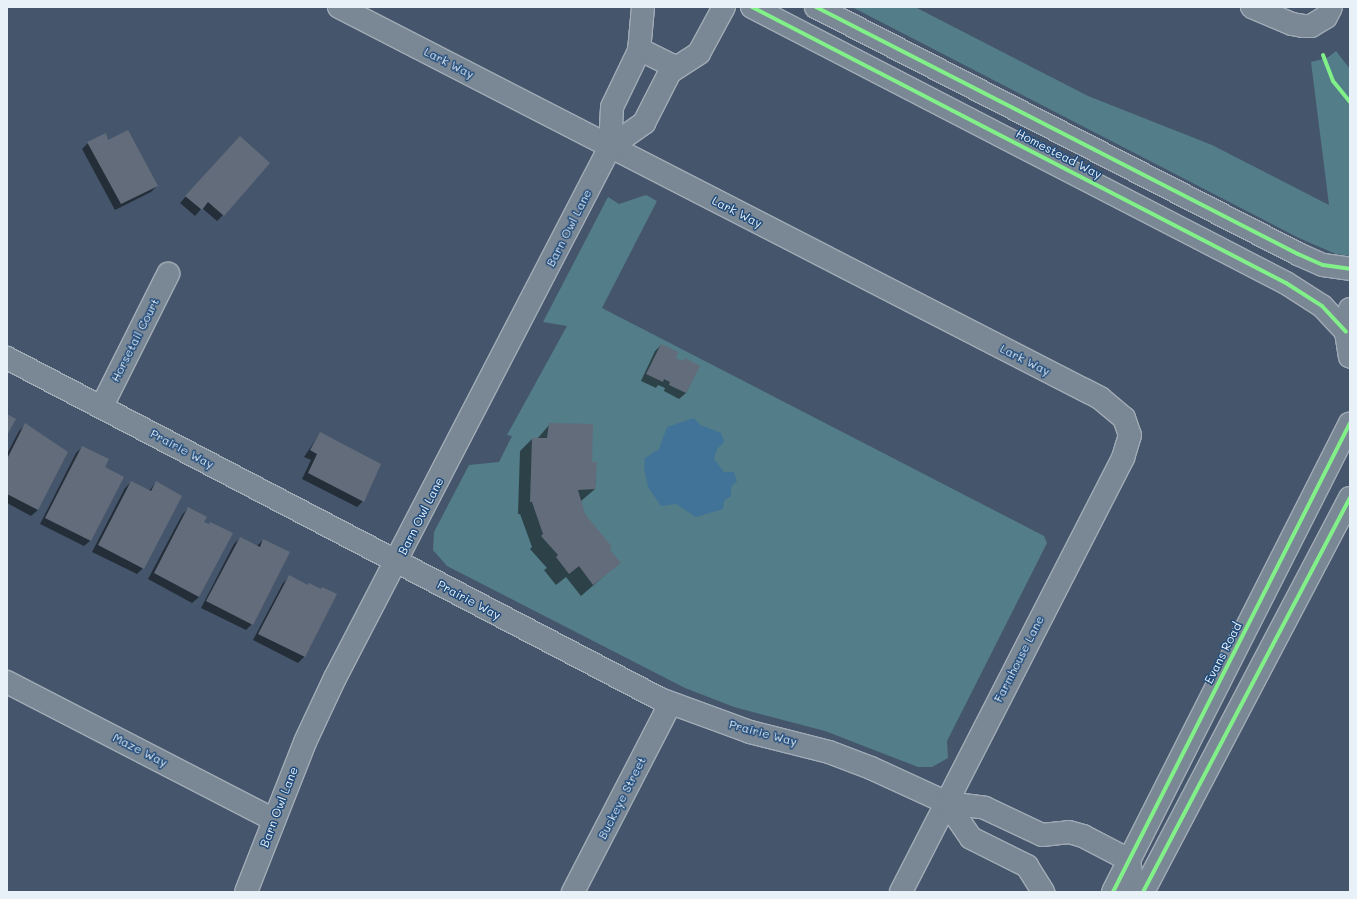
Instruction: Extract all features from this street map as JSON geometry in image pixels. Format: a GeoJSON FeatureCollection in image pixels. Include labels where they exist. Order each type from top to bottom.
{"type":"FeatureCollection","features":[{"type":"Feature","properties":{"kind":"street","name":"Lark Way"},"geometry":{"type":"LineString","coordinates":[[339,7],[1100,398],[1114,408],[1128,425]]}},
{"type":"Feature","properties":{"kind":"street","name":"Barn Owl Lane"},"geometry":{"type":"LineString","coordinates":[[246,892],[273,819],[318,714],[610,147],[612,107],[635,63],[639,49],[643,7]]}},
{"type":"Feature","properties":{"kind":"street"},"geometry":{"type":"LineString","coordinates":[[639,49],[675,67],[699,53],[724,7]]}},
{"type":"Feature","properties":{"kind":"street","name":"Homestead Way"},"geometry":{"type":"LineString","coordinates":[[752,7],[1286,283],[1322,306],[1346,332]]}},
{"type":"Feature","properties":{"kind":"street","name":"Homestead Way"},"geometry":{"type":"LineString","coordinates":[[816,7],[1298,254],[1323,265],[1350,269]]}},
{"type":"Feature","properties":{"kind":"street"},"geometry":{"type":"LineString","coordinates":[[1252,7],[1292,24],[1311,26],[1326,17],[1331,7]]}},
{"type":"Feature","properties":{"kind":"street","name":"Barn Owl Lane"},"geometry":{"type":"LineString","coordinates":[[610,147],[644,123],[675,67]]}},
{"type":"Feature","properties":{"kind":"street","name":"Horsetail Court"},"geometry":{"type":"LineString","coordinates":[[102,406],[168,274]]}},
{"type":"Feature","properties":{"kind":"street"},"geometry":{"type":"LineString","coordinates":[[1350,309],[1346,332],[1350,357]]}},
{"type":"Feature","properties":{"kind":"street","name":"Prairie Way"},"geometry":{"type":"LineString","coordinates":[[7,358],[102,406],[670,704],[750,732],[829,752],[871,768],[947,803],[985,808],[1042,835]]}},
{"type":"Feature","properties":{"kind":"street","name":"Evans Road"},"geometry":{"type":"LineString","coordinates":[[1113,892],[1350,423]]}},
{"type":"Feature","properties":{"kind":"street","name":"Farmhouse Lane"},"geometry":{"type":"LineString","coordinates":[[901,892],[1123,458],[1129,443],[1128,425]]}},
{"type":"Feature","properties":{"kind":"street"},"geometry":{"type":"LineString","coordinates":[[1143,892],[1350,498]]}},
{"type":"Feature","properties":{"kind":"street","name":"Maze Way"},"geometry":{"type":"LineString","coordinates":[[7,682],[273,819]]}},
{"type":"Feature","properties":{"kind":"street","name":"Buckeye Street"},"geometry":{"type":"LineString","coordinates":[[573,892],[670,704]]}},
{"type":"Feature","properties":{"kind":"street"},"geometry":{"type":"LineString","coordinates":[[947,803],[971,838],[1027,866],[1042,892]]}},
{"type":"Feature","properties":{"kind":"street"},"geometry":{"type":"LineString","coordinates":[[1027,866],[1042,835],[1069,832],[1129,860],[1134,892]]}},
{"type":"Feature","properties":{"kind":"green space"},"geometry":{"type":"Polygon","coordinates":[[[852,7],[915,7],[1088,96],[1212,145],[1329,205],[1311,62],[1327,58],[1336,51],[1350,69],[1350,256],[1336,254],[1299,238],[852,7]]]}},
{"type":"Feature","properties":{"kind":"green space"},"geometry":{"type":"Polygon","coordinates":[[[646,195],[657,201],[602,308],[1044,536],[1047,543],[947,741],[948,758],[932,767],[918,767],[825,731],[734,707],[685,688],[447,566],[433,550],[434,532],[469,465],[499,462],[512,436],[507,435],[567,326],[543,322],[608,197],[619,204],[646,195]]]}},
{"type":"Feature","properties":{"kind":"water"},"geometry":{"type":"Polygon","coordinates":[[[694,418],[700,425],[721,433],[724,442],[717,449],[714,459],[724,472],[734,472],[737,481],[731,487],[731,496],[724,501],[723,509],[696,517],[676,504],[661,506],[648,487],[644,468],[645,458],[659,449],[667,427],[694,418]]]}},
{"type":"Feature","properties":{"kind":"building"},"geometry":{"type":"Polygon","coordinates":[[[128,130],[158,186],[121,204],[87,142],[106,133],[108,140],[128,130]]]}},
{"type":"Feature","properties":{"kind":"building"},"geometry":{"type":"Polygon","coordinates":[[[240,136],[270,163],[224,216],[208,202],[202,210],[185,196],[240,136]]]}},
{"type":"Feature","properties":{"kind":"building"},"geometry":{"type":"Polygon","coordinates":[[[661,344],[678,352],[676,358],[683,361],[685,358],[700,366],[686,393],[669,385],[670,382],[664,379],[663,382],[646,374],[661,344]]]}},
{"type":"Feature","properties":{"kind":"building"},"geometry":{"type":"Polygon","coordinates":[[[7,414],[16,419],[7,435],[7,414]]]}},
{"type":"Feature","properties":{"kind":"building"},"geometry":{"type":"Polygon","coordinates":[[[25,423],[68,452],[38,510],[7,494],[7,459],[25,423]]]}},
{"type":"Feature","properties":{"kind":"building"},"geometry":{"type":"Polygon","coordinates":[[[549,423],[593,424],[592,462],[597,462],[595,489],[578,490],[585,514],[612,547],[610,550],[621,563],[593,585],[579,566],[569,574],[556,557],[558,555],[541,536],[543,534],[532,502],[530,502],[532,438],[547,438],[549,423]]]}},
{"type":"Feature","properties":{"kind":"building"},"geometry":{"type":"Polygon","coordinates":[[[320,432],[381,464],[364,502],[308,473],[317,454],[310,450],[320,432]]]}},
{"type":"Feature","properties":{"kind":"building"},"geometry":{"type":"Polygon","coordinates":[[[82,446],[109,459],[105,467],[124,477],[91,541],[45,518],[82,446]]]}},
{"type":"Feature","properties":{"kind":"building"},"geometry":{"type":"Polygon","coordinates":[[[131,481],[151,491],[156,481],[182,496],[144,569],[98,545],[131,481]]]}},
{"type":"Feature","properties":{"kind":"building"},"geometry":{"type":"Polygon","coordinates":[[[188,507],[207,517],[204,522],[209,524],[210,522],[233,533],[199,597],[154,573],[188,507]]]}},
{"type":"Feature","properties":{"kind":"building"},"geometry":{"type":"Polygon","coordinates":[[[240,537],[260,547],[263,539],[290,552],[253,625],[206,601],[240,537]]]}},
{"type":"Feature","properties":{"kind":"building"},"geometry":{"type":"Polygon","coordinates":[[[289,575],[308,585],[309,583],[321,589],[322,587],[337,594],[305,657],[258,634],[289,575]]]}},
{"type":"Feature","properties":{"kind":"cycle path"},"geometry":{"type":"LineString","coordinates":[[752,7],[1286,283],[1322,306],[1346,332]]}},
{"type":"Feature","properties":{"kind":"cycle path"},"geometry":{"type":"LineString","coordinates":[[816,7],[1298,254],[1323,265],[1350,269]]}},
{"type":"Feature","properties":{"kind":"cycle path"},"geometry":{"type":"LineString","coordinates":[[1323,55],[1333,81],[1350,102]]}},
{"type":"Feature","properties":{"kind":"cycle path"},"geometry":{"type":"LineString","coordinates":[[1113,892],[1350,423]]}},
{"type":"Feature","properties":{"kind":"cycle path"},"geometry":{"type":"LineString","coordinates":[[1143,892],[1350,498]]}}]}
